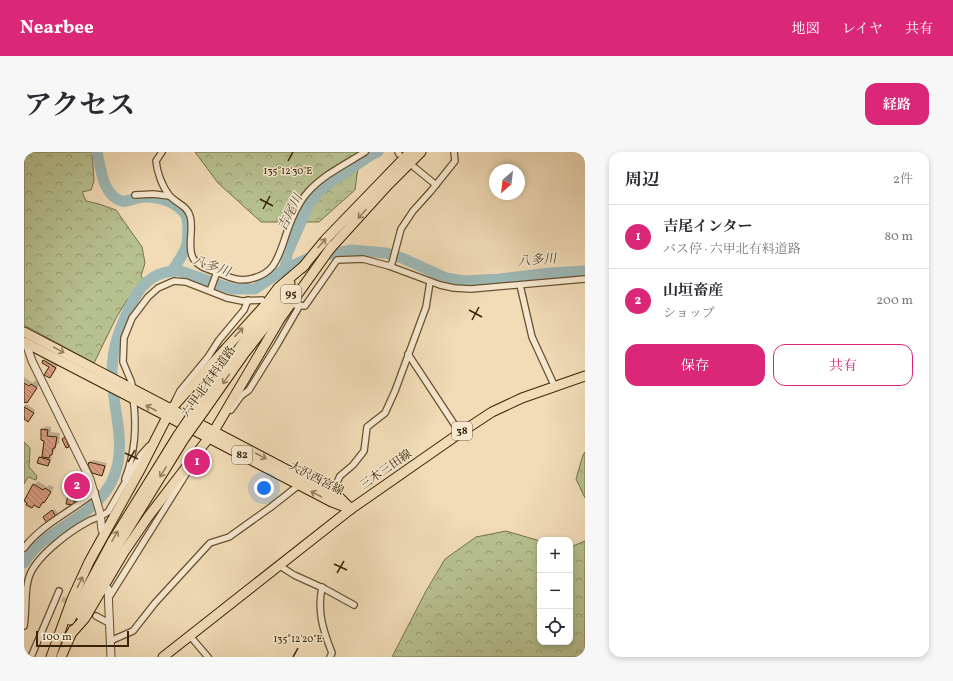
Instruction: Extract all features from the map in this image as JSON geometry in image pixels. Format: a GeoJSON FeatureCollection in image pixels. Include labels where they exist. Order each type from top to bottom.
{"type":"FeatureCollection","features":[{"type":"Feature","properties":{"kind":"main road","name":"六甲北有料道路"},"geometry":{"type":"LineString","coordinates":[[51,657],[78,602],[113,540],[245,340],[325,240],[410,152]]}},
{"type":"Feature","properties":{"kind":"main road","name":"六甲北有料道路"},"geometry":{"type":"LineString","coordinates":[[200,409],[275,314],[332,246],[388,185],[421,152]]}},
{"type":"Feature","properties":{"kind":"main road"},"geometry":{"type":"LineString","coordinates":[[211,434],[222,419],[280,319],[332,246]]}},
{"type":"Feature","properties":{"kind":"main road"},"geometry":{"type":"LineString","coordinates":[[51,657],[72,599],[89,562],[141,468],[169,412],[267,303],[278,288],[305,264]]}},
{"type":"Feature","properties":{"kind":"main road","name":"大沢西宮線"},"geometry":{"type":"LineString","coordinates":[[24,332],[132,395],[332,493],[339,497],[351,509]]}},
{"type":"Feature","properties":{"kind":"main road","name":"大沢西宮線"},"geometry":{"type":"LineString","coordinates":[[26,348],[106,380]]}},
{"type":"Feature","properties":{"kind":"main road","name":"三木三田線"},"geometry":{"type":"LineString","coordinates":[[163,657],[351,509],[460,433],[492,412],[522,398],[585,376]]}},
{"type":"Feature","properties":{"kind":"main road","name":"大沢西宮線"},"geometry":{"type":"LineString","coordinates":[[211,434],[299,485],[332,502],[351,509]]}},
{"type":"Feature","properties":{"kind":"main road","name":"95"},"geometry":{"type":"LineString","coordinates":[[70,635],[85,618],[124,552],[148,517],[211,434]]}},
{"type":"Feature","properties":{"kind":"main road","name":"六甲北有料道路"},"geometry":{"type":"LineString","coordinates":[[61,657],[87,601],[181,437]]}},
{"type":"Feature","properties":{"kind":"street"},"geometry":{"type":"LineString","coordinates":[[162,152],[156,161],[163,184],[169,196],[185,208],[190,215],[192,256],[197,264],[238,280],[257,278],[266,274],[279,255],[295,213],[308,192],[333,172],[365,152]]}},
{"type":"Feature","properties":{"kind":"street"},"geometry":{"type":"LineString","coordinates":[[390,265],[401,229],[413,211],[455,161],[454,152]]}},
{"type":"Feature","properties":{"kind":"street"},"geometry":{"type":"LineString","coordinates":[[414,167],[436,185]]}},
{"type":"Feature","properties":{"kind":"street"},"geometry":{"type":"LineString","coordinates":[[135,195],[152,194],[169,196]]}},
{"type":"Feature","properties":{"kind":"street"},"geometry":{"type":"LineString","coordinates":[[222,419],[241,396],[248,390],[277,345],[298,305],[305,306],[337,260],[363,260],[390,265],[430,282],[454,288],[471,289],[585,279]]}},
{"type":"Feature","properties":{"kind":"street"},"geometry":{"type":"LineString","coordinates":[[210,290],[217,273]]}},
{"type":"Feature","properties":{"kind":"street"},"geometry":{"type":"LineString","coordinates":[[119,494],[127,473],[134,446],[135,420],[131,381],[123,362],[124,338],[132,318],[148,297],[158,288],[174,281],[186,282],[210,290],[227,298],[242,301],[262,300]]}},
{"type":"Feature","properties":{"kind":"street"},"geometry":{"type":"LineString","coordinates":[[332,493],[340,476],[353,465],[364,451],[368,427],[385,413],[395,391],[426,307],[430,282]]}},
{"type":"Feature","properties":{"kind":"street"},"geometry":{"type":"LineString","coordinates":[[520,285],[532,337],[555,387]]}},
{"type":"Feature","properties":{"kind":"street"},"geometry":{"type":"LineString","coordinates":[[169,412],[180,391],[244,310],[248,300]]}},
{"type":"Feature","properties":{"kind":"street"},"geometry":{"type":"LineString","coordinates":[[26,348],[90,480],[101,515],[102,530]]}},
{"type":"Feature","properties":{"kind":"street"},"geometry":{"type":"LineString","coordinates":[[408,354],[460,433]]}},
{"type":"Feature","properties":{"kind":"street"},"geometry":{"type":"LineString","coordinates":[[24,626],[28,581],[35,565],[48,550],[68,535],[88,522],[108,512],[141,455],[157,436]]}},
{"type":"Feature","properties":{"kind":"street"},"geometry":{"type":"LineString","coordinates":[[108,599],[160,517],[201,448]]}},
{"type":"Feature","properties":{"kind":"street"},"geometry":{"type":"LineString","coordinates":[[110,641],[133,631],[155,603],[210,543],[229,537],[299,485]]}},
{"type":"Feature","properties":{"kind":"street"},"geometry":{"type":"LineString","coordinates":[[24,548],[37,534],[81,504],[95,492]]}},
{"type":"Feature","properties":{"kind":"street"},"geometry":{"type":"LineString","coordinates":[[280,566],[294,575],[322,587],[354,605]]}},
{"type":"Feature","properties":{"kind":"street"},"geometry":{"type":"LineString","coordinates":[[322,587],[319,602],[324,631],[332,653],[330,657]]}},
{"type":"Feature","properties":{"kind":"street"},"geometry":{"type":"LineString","coordinates":[[108,589],[111,657]]}},
{"type":"Feature","properties":{"kind":"street"},"geometry":{"type":"LineString","coordinates":[[32,657],[57,594],[62,599]]}},
{"type":"Feature","properties":{"kind":"street"},"geometry":{"type":"LineString","coordinates":[[96,616],[109,623]]}},
{"type":"Feature","properties":{"kind":"street"},"geometry":{"type":"LineString","coordinates":[[190,636],[208,657]]}},
{"type":"Feature","properties":{"kind":"green space"},"geometry":{"type":"Polygon","coordinates":[[[24,152],[92,152],[94,181],[91,190],[82,192],[86,201],[116,210],[142,247],[145,263],[141,276],[147,283],[127,300],[116,318],[94,363],[24,325],[24,152]]]}},
{"type":"Feature","properties":{"kind":"green space"},"geometry":{"type":"Polygon","coordinates":[[[195,152],[360,152],[355,190],[319,222],[261,222],[218,183],[195,152]]]}},
{"type":"Feature","properties":{"kind":"green space"},"geometry":{"type":"Polygon","coordinates":[[[24,442],[30,448],[29,467],[37,476],[36,480],[28,477],[24,484],[24,442]]]}},
{"type":"Feature","properties":{"kind":"green space"},"geometry":{"type":"Polygon","coordinates":[[[585,452],[585,498],[576,479],[585,452]]]}},
{"type":"Feature","properties":{"kind":"green space"},"geometry":{"type":"Polygon","coordinates":[[[506,531],[537,540],[537,645],[573,645],[573,546],[585,541],[585,657],[392,657],[426,591],[445,559],[476,537],[506,531]]]}},
{"type":"Feature","properties":{"kind":"building"},"geometry":{"type":"Polygon","coordinates":[[[43,360],[56,368],[50,378],[44,375],[49,367],[42,363],[43,360]]]}},
{"type":"Feature","properties":{"kind":"building"},"geometry":{"type":"Polygon","coordinates":[[[24,383],[29,386],[31,384],[37,388],[27,403],[24,403],[24,383]]]}},
{"type":"Feature","properties":{"kind":"building"},"geometry":{"type":"Polygon","coordinates":[[[24,407],[34,413],[28,422],[24,419],[24,407]]]}},
{"type":"Feature","properties":{"kind":"building"},"geometry":{"type":"Polygon","coordinates":[[[41,429],[48,430],[47,436],[57,437],[55,448],[53,448],[52,455],[50,455],[49,458],[42,457],[44,441],[41,440],[41,429]]]}},
{"type":"Feature","properties":{"kind":"building"},"geometry":{"type":"Polygon","coordinates":[[[65,437],[69,447],[66,448],[62,439],[65,437]]]}},
{"type":"Feature","properties":{"kind":"building"},"geometry":{"type":"Polygon","coordinates":[[[39,457],[50,460],[48,466],[37,463],[39,457]]]}},
{"type":"Feature","properties":{"kind":"building"},"geometry":{"type":"Polygon","coordinates":[[[89,462],[105,466],[102,476],[92,473],[88,465],[89,462]]]}},
{"type":"Feature","properties":{"kind":"building"},"geometry":{"type":"Polygon","coordinates":[[[80,474],[89,491],[86,492],[82,498],[75,497],[74,505],[66,504],[72,477],[80,474]]]}},
{"type":"Feature","properties":{"kind":"building"},"geometry":{"type":"Polygon","coordinates":[[[33,484],[43,490],[45,488],[51,492],[39,508],[34,505],[32,508],[26,505],[27,503],[24,501],[33,484]]]}},
{"type":"Feature","properties":{"kind":"building"},"geometry":{"type":"Polygon","coordinates":[[[52,510],[56,517],[47,523],[43,517],[52,510]]]}},
{"type":"Feature","properties":{"kind":"waterway"},"geometry":{"type":"LineString","coordinates":[[97,152],[103,179],[113,196],[122,201],[128,201],[141,197],[161,199],[172,203],[185,214],[188,224],[187,244],[183,254],[172,271]]}},
{"type":"Feature","properties":{"kind":"waterway","name":"吉尾川"},"geometry":{"type":"LineString","coordinates":[[285,269],[287,254],[309,204],[321,189],[371,155],[378,152]]}},
{"type":"Feature","properties":{"kind":"waterway","name":"八多川"},"geometry":{"type":"LineString","coordinates":[[24,563],[33,551],[44,541],[93,506],[103,495],[112,481],[117,468],[119,454],[118,428],[112,373],[112,363],[118,335],[129,308],[142,286],[159,274],[180,271],[232,289],[255,289],[283,270],[309,258],[352,250],[386,253],[402,258],[446,278],[465,281],[585,271]]}},
{"type":"Feature","properties":{"kind":"tunnel"},"geometry":{"type":"LineString","coordinates":[[62,599],[72,604]]}},
{"type":"Feature","properties":{"kind":"place","name":"吉尾インター"},"geometry":{"type":"Point","coordinates":[197,462]}},
{"type":"Feature","properties":{"kind":"place","name":"山垣畜産"},"geometry":{"type":"Point","coordinates":[77,486]}}]}
